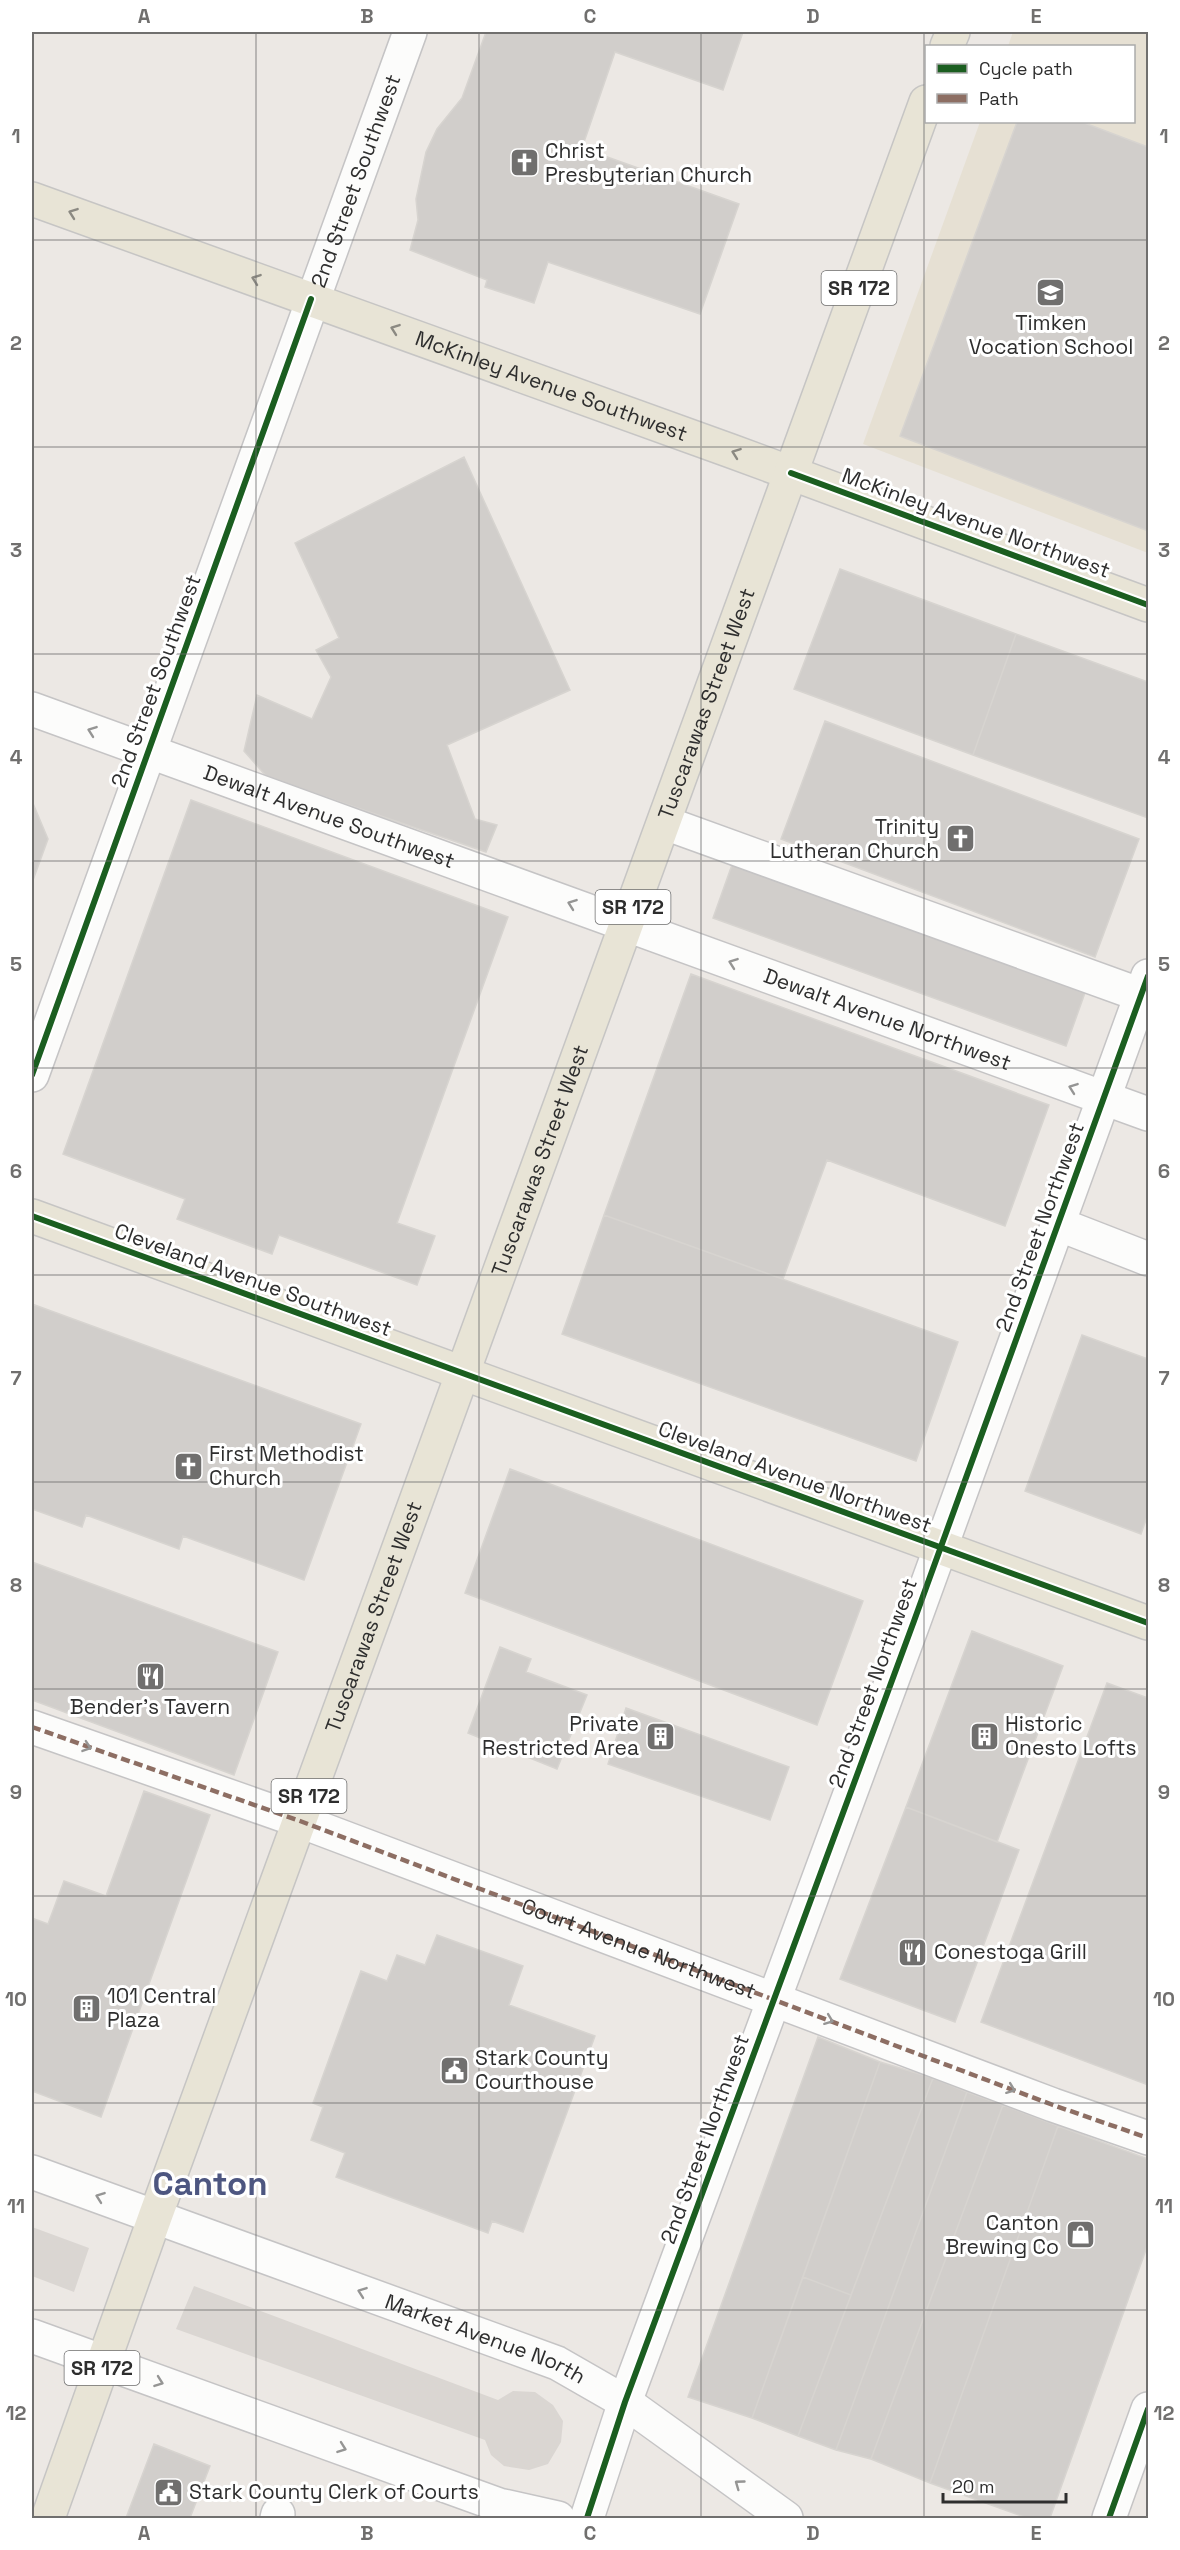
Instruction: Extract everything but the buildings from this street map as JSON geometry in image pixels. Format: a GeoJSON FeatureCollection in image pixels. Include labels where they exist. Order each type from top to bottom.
{"type":"FeatureCollection","features":[{"type":"Feature","properties":{"kind":"main road","name":"Tuscarawas Street West"},"geometry":{"type":"LineString","coordinates":[[155,2217],[925,107]]}},
{"type":"Feature","properties":{"kind":"main road","name":"McKinley Avenue Southwest"},"geometry":{"type":"LineString","coordinates":[[32,199],[791,473]]}},
{"type":"Feature","properties":{"kind":"main road","name":"McKinley Avenue Northwest"},"geometry":{"type":"LineString","coordinates":[[791,473],[1149,605]]}},
{"type":"Feature","properties":{"kind":"main road","name":"Cleveland Avenue Southwest"},"geometry":{"type":"LineString","coordinates":[[32,1216],[463,1374]]}},
{"type":"Feature","properties":{"kind":"main road","name":"Cleveland Avenue Northwest"},"geometry":{"type":"LineString","coordinates":[[463,1374],[1149,1623]]}},
{"type":"Feature","properties":{"kind":"main road","name":"SR 172"},"geometry":{"type":"LineString","coordinates":[[48,2518],[155,2217]]}},
{"type":"Feature","properties":{"kind":"street","name":"2nd Street Southwest"},"geometry":{"type":"LineString","coordinates":[[32,1075],[311,299],[410,32]]}},
{"type":"Feature","properties":{"kind":"street","name":"Dewalt Avenue Southwest"},"geometry":{"type":"LineString","coordinates":[[32,709],[627,924]]}},
{"type":"Feature","properties":{"kind":"street"},"geometry":{"type":"LineString","coordinates":[[665,823],[1145,986]]}},
{"type":"Feature","properties":{"kind":"street","name":"Dewalt Avenue Northwest"},"geometry":{"type":"LineString","coordinates":[[627,924],[1104,1100],[1149,1114]]}},
{"type":"Feature","properties":{"kind":"street","name":"2nd Street Northwest"},"geometry":{"type":"LineString","coordinates":[[587,2518],[625,2402],[910,1632],[939,1547],[1145,986]]}},
{"type":"Feature","properties":{"kind":"street"},"geometry":{"type":"LineString","coordinates":[[1058,1224],[1149,1259]]}},
{"type":"Feature","properties":{"kind":"street","name":"Court Avenue Northwest"},"geometry":{"type":"LineString","coordinates":[[32,1727],[300,1821],[1053,2105],[1149,2138]]}},
{"type":"Feature","properties":{"kind":"street","name":"Market Avenue North"},"geometry":{"type":"LineString","coordinates":[[32,2172],[557,2363],[625,2402],[786,2518]]}},
{"type":"Feature","properties":{"kind":"street"},"geometry":{"type":"LineString","coordinates":[[32,2336],[499,2505],[558,2518]]}},
{"type":"Feature","properties":{"kind":"street"},"geometry":{"type":"LineString","coordinates":[[1109,2518],[1149,2409]]}},
{"type":"Feature","properties":{"kind":"shaded area","name":"Timken Vocation School"},"geometry":{"type":"Polygon","coordinates":[[[1013,32],[1148,32],[1148,553],[863,444],[980,123],[1135,123],[1135,45],[1008,45],[1013,32]]]}},
{"type":"Feature","properties":{"kind":"shaded area"},"geometry":{"type":"Polygon","coordinates":[[[32,2227],[89,2248],[74,2292],[32,2276],[32,2227]]]}},
{"type":"Feature","properties":{"kind":"shaded area"},"geometry":{"type":"Polygon","coordinates":[[[194,2286],[498,2400],[513,2391],[535,2392],[553,2405],[563,2421],[561,2442],[548,2464],[529,2470],[504,2466],[491,2455],[485,2440],[176,2329],[194,2286]]]}},
{"type":"Feature","properties":{"kind":"marked path"},"geometry":{"type":"LineString","coordinates":[[32,1727],[300,1821],[1053,2105],[1148,2138]]}},
{"type":"Feature","properties":{"kind":"cycle path"},"geometry":{"type":"LineString","coordinates":[[32,1075],[311,299]]}},
{"type":"Feature","properties":{"kind":"cycle path"},"geometry":{"type":"LineString","coordinates":[[791,473],[1148,605]]}},
{"type":"Feature","properties":{"kind":"cycle path"},"geometry":{"type":"LineString","coordinates":[[587,2518],[625,2402],[914,1621],[1148,976]]}},
{"type":"Feature","properties":{"kind":"cycle path"},"geometry":{"type":"LineString","coordinates":[[32,1216],[1148,1623]]}},
{"type":"Feature","properties":{"kind":"cycle path"},"geometry":{"type":"LineString","coordinates":[[1109,2518],[1148,2409]]}},
{"type":"Feature","properties":{"kind":"place","name":"Christ Presbyterian Church"},"geometry":{"type":"Point","coordinates":[524,163]}},
{"type":"Feature","properties":{"kind":"place","name":"Timken Vocation School"},"geometry":{"type":"Point","coordinates":[1051,292]}},
{"type":"Feature","properties":{"kind":"place","name":"Trinity Lutheran Church"},"geometry":{"type":"Point","coordinates":[960,839]}},
{"type":"Feature","properties":{"kind":"place","name":"First Methodist Church"},"geometry":{"type":"Point","coordinates":[188,1466]}},
{"type":"Feature","properties":{"kind":"place","name":"Bender's Tavern"},"geometry":{"type":"Point","coordinates":[150,1676]}},
{"type":"Feature","properties":{"kind":"place","name":"Private Restricted Area"},"geometry":{"type":"Point","coordinates":[660,1736]}},
{"type":"Feature","properties":{"kind":"place","name":"Historic Onesto Lofts"},"geometry":{"type":"Point","coordinates":[984,1736]}},
{"type":"Feature","properties":{"kind":"place","name":"Conestoga Grill"},"geometry":{"type":"Point","coordinates":[913,1952]}},
{"type":"Feature","properties":{"kind":"place","name":"101 Central Plaza"},"geometry":{"type":"Point","coordinates":[86,2008]}},
{"type":"Feature","properties":{"kind":"place","name":"Stark County Courthouse"},"geometry":{"type":"Point","coordinates":[454,2070]}},
{"type":"Feature","properties":{"kind":"place","name":"Canton Brewing Co"},"geometry":{"type":"Point","coordinates":[1080,2235]}},
{"type":"Feature","properties":{"kind":"place","name":"Stark County Clerk of Courts"},"geometry":{"type":"Point","coordinates":[168,2492]}},
{"type":"Feature","properties":{"kind":"district","name":"Canton"},"geometry":{"type":"Point","coordinates":[210,2183]}}]}
